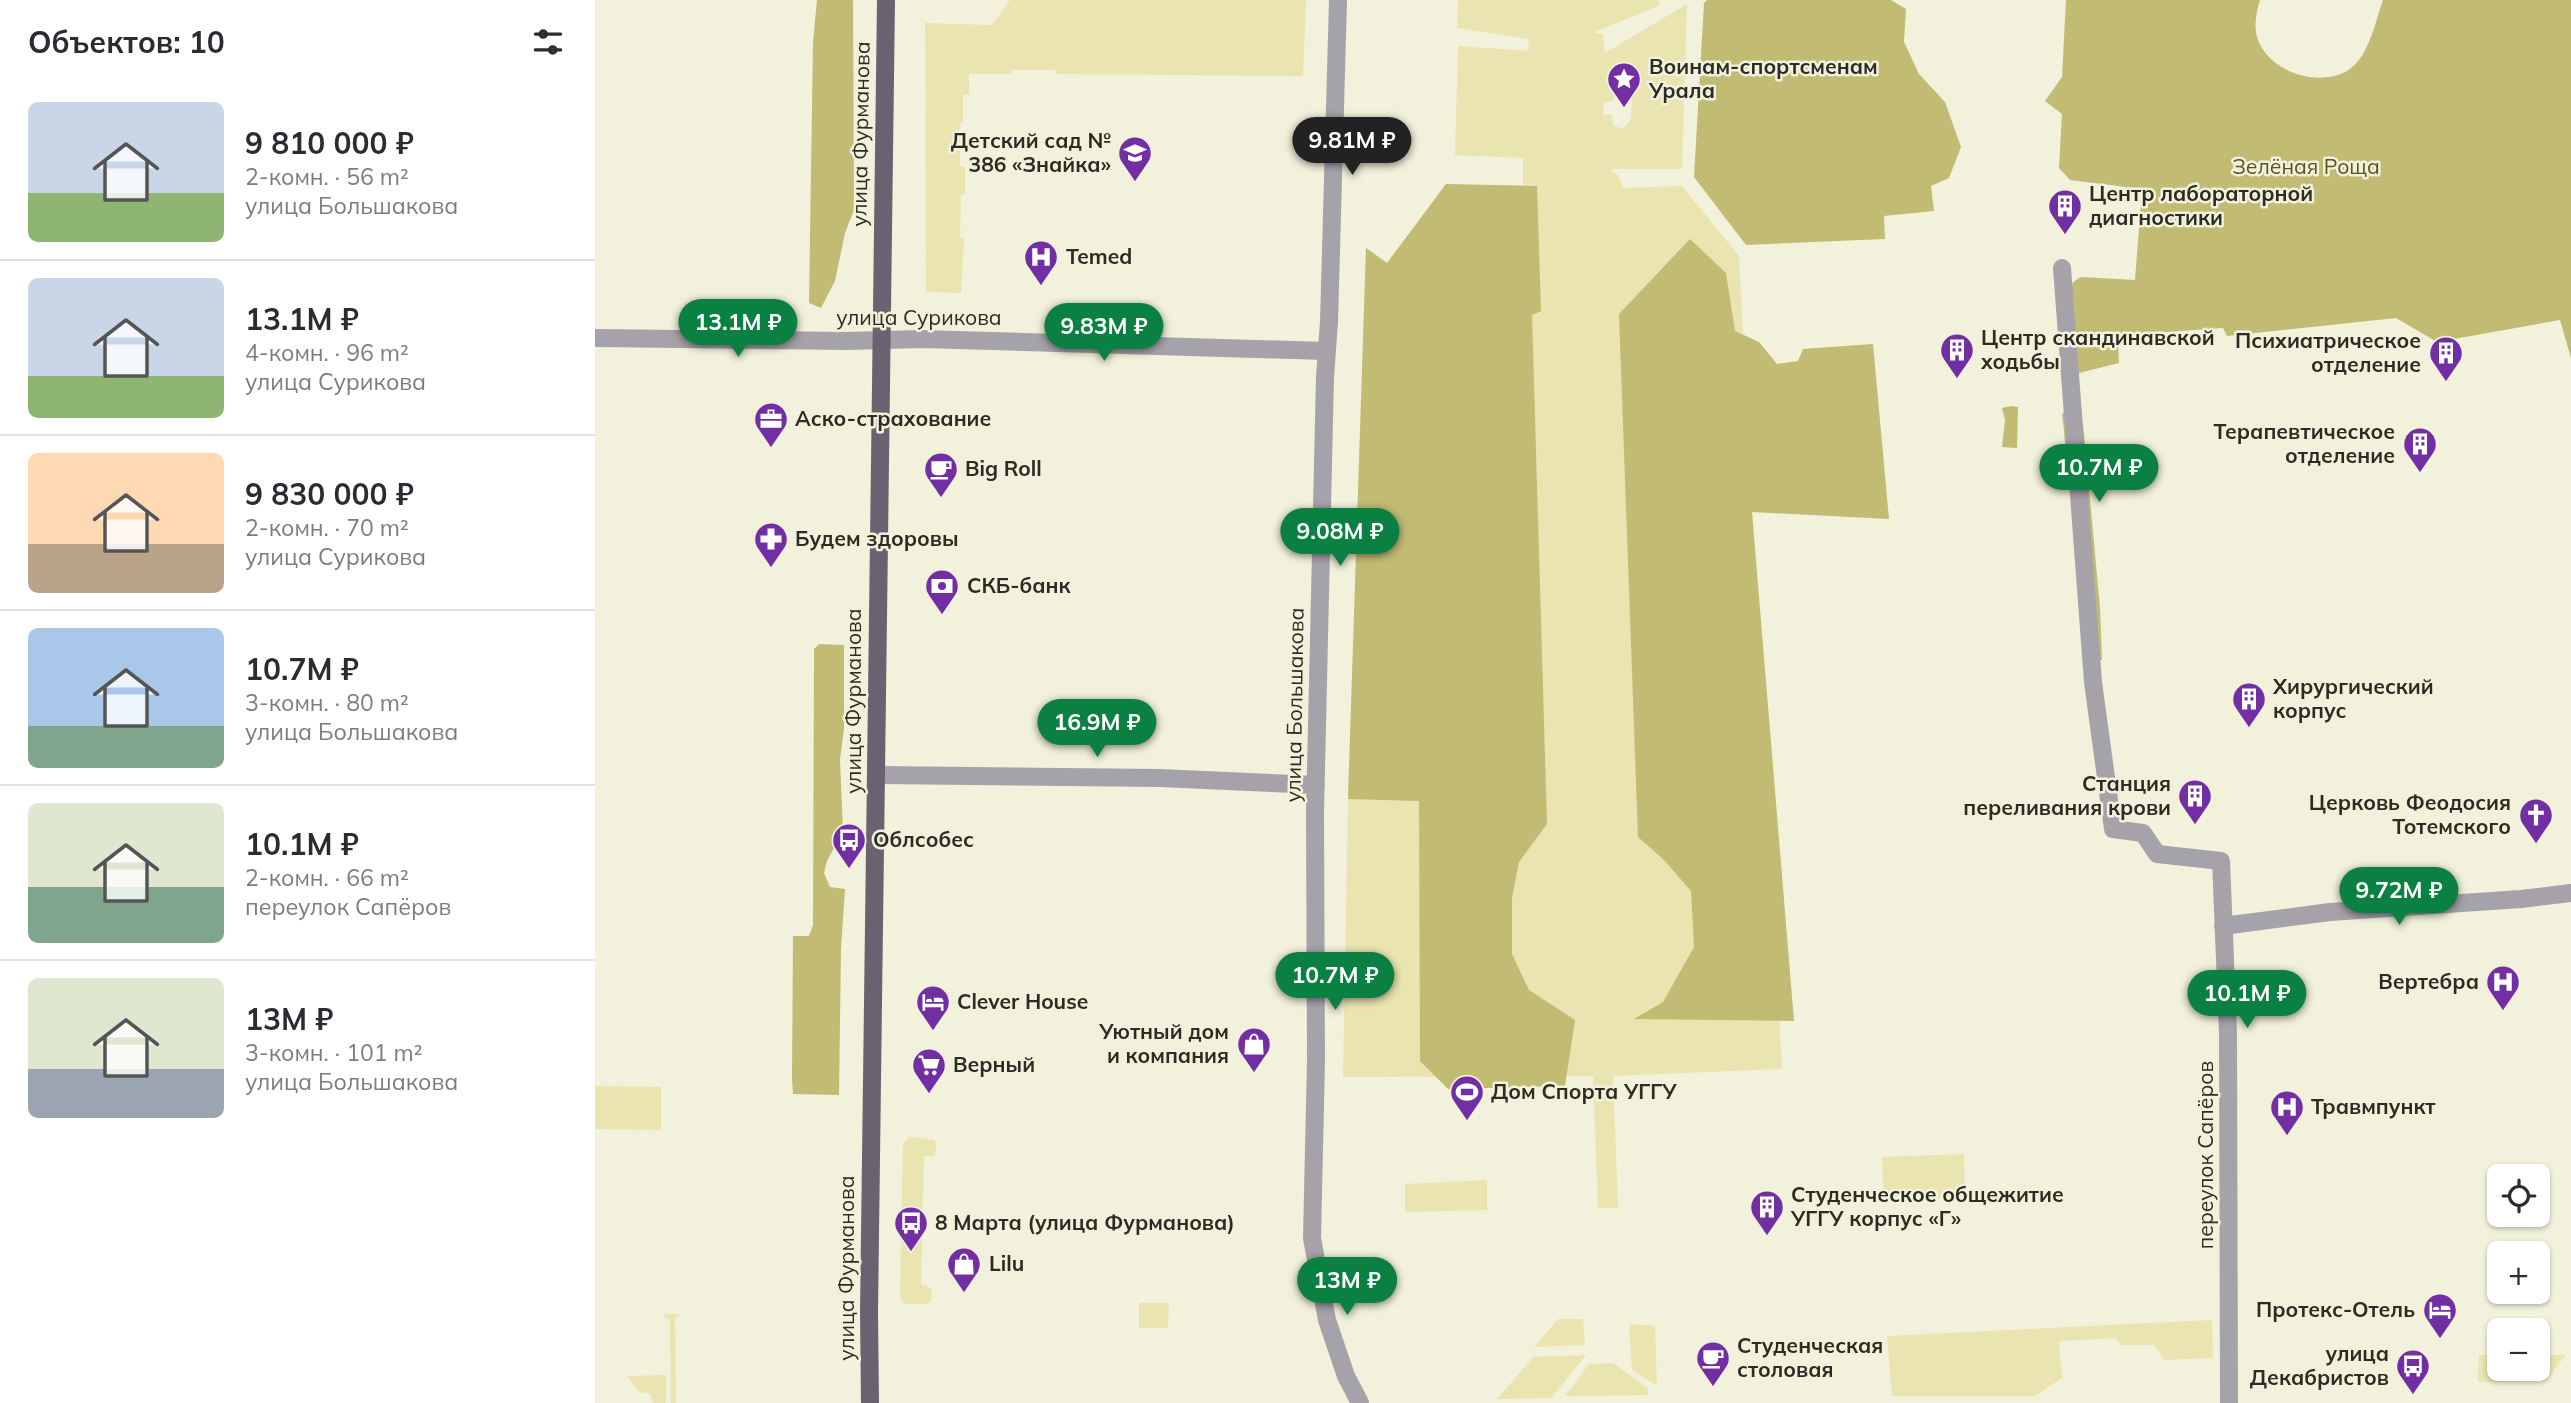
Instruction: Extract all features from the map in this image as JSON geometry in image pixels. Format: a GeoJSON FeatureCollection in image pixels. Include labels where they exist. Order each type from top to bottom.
{"type":"FeatureCollection","features":[{"type":"Feature","properties":{"kind":"main road","name":"улица Фурманова"},"geometry":{"type":"LineString","coordinates":[[870,1403],[885,0]]}},
{"type":"Feature","properties":{"kind":"street","name":"улица Большакова"},"geometry":{"type":"LineString","coordinates":[[1338,0],[1326,351],[1316,785],[1316,1061],[1312,1238],[1327,1320],[1346,1376],[1360,1403]]}},
{"type":"Feature","properties":{"kind":"street","name":"переулок Сапёров"},"geometry":{"type":"LineString","coordinates":[[2062,268],[2093,682],[2113,829],[2143,833],[2157,854],[2221,861],[2228,1033],[2229,1403]]}},
{"type":"Feature","properties":{"kind":"street","name":"улица Сурикова"},"geometry":{"type":"LineString","coordinates":[[595,338],[922,339],[1326,351]]}},
{"type":"Feature","properties":{"kind":"street"},"geometry":{"type":"LineString","coordinates":[[877,775],[1160,778],[1316,785]]}},
{"type":"Feature","properties":{"kind":"street"},"geometry":{"type":"LineString","coordinates":[[2223,926],[2330,912],[2571,893]]}},
{"type":"Feature","properties":{"kind":"shaded area"},"geometry":{"type":"Polygon","coordinates":[[[1010,0],[1306,0],[1303,76],[1055,74],[1055,70],[969,74],[969,95],[963,95],[963,123],[960,123],[960,166],[965,167],[965,194],[961,195],[960,237],[964,238],[961,293],[926,292],[925,23],[992,25],[1010,0]]]}},
{"type":"Feature","properties":{"kind":"shaded area"},"geometry":{"type":"Polygon","coordinates":[[[1458,0],[1659,0],[1660,5],[1593,33],[1603,34],[1605,53],[1687,4],[1682,169],[1609,169],[1619,176],[1623,188],[1682,186],[1739,256],[1782,1069],[1613,1076],[1618,1208],[1598,1208],[1593,1076],[1343,1077],[1348,799],[1366,248],[1387,263],[1446,184],[1523,186],[1523,158],[1455,155],[1458,46],[1528,51],[1529,39],[1457,28],[1458,0]],[[1623,90],[1614,95],[1613,101],[1604,102],[1603,115],[1612,115],[1613,125],[1622,129],[1631,120],[1632,98],[1623,90]]]}},
{"type":"Feature","properties":{"kind":"shaded area"},"geometry":{"type":"Polygon","coordinates":[[[595,1086],[661,1087],[661,1130],[595,1129],[595,1086]]]}},
{"type":"Feature","properties":{"kind":"shaded area"},"geometry":{"type":"Polygon","coordinates":[[[909,1137],[935,1140],[936,1152],[933,1156],[924,1156],[921,1285],[932,1290],[931,1301],[926,1304],[904,1304],[900,1296],[903,1144],[909,1137]]]}},
{"type":"Feature","properties":{"kind":"shaded area"},"geometry":{"type":"Polygon","coordinates":[[[1964,1154],[1965,1198],[1884,1201],[1882,1157],[1964,1154]]]}},
{"type":"Feature","properties":{"kind":"shaded area"},"geometry":{"type":"Polygon","coordinates":[[[1487,1180],[1487,1210],[1405,1212],[1405,1184],[1487,1180]]]}},
{"type":"Feature","properties":{"kind":"shaded area"},"geometry":{"type":"Polygon","coordinates":[[[1139,1303],[1169,1303],[1168,1328],[1139,1328],[1139,1303]]]}},
{"type":"Feature","properties":{"kind":"shaded area"},"geometry":{"type":"Polygon","coordinates":[[[665,1314],[680,1316],[675,1319],[676,1403],[671,1403],[670,1319],[663,1318],[665,1314]]]}},
{"type":"Feature","properties":{"kind":"shaded area"},"geometry":{"type":"Polygon","coordinates":[[[1558,1319],[1583,1319],[1585,1345],[1534,1347],[1558,1319]]]}},
{"type":"Feature","properties":{"kind":"shaded area"},"geometry":{"type":"Polygon","coordinates":[[[2212,1320],[2213,1358],[2164,1360],[2154,1345],[2121,1345],[2115,1338],[2059,1341],[2062,1378],[2035,1396],[1892,1396],[1887,1336],[2212,1320]]]}},
{"type":"Feature","properties":{"kind":"shaded area"},"geometry":{"type":"Polygon","coordinates":[[[1629,1324],[1655,1326],[1657,1386],[1632,1370],[1629,1324]]]}},
{"type":"Feature","properties":{"kind":"shaded area"},"geometry":{"type":"Polygon","coordinates":[[[1586,1355],[1551,1398],[1497,1399],[1533,1357],[1586,1355]]]}},
{"type":"Feature","properties":{"kind":"shaded area"},"geometry":{"type":"Polygon","coordinates":[[[2479,1355],[2487,1355],[2487,1381],[2545,1381],[2478,1382],[2479,1355]]]}},
{"type":"Feature","properties":{"kind":"shaded area"},"geometry":{"type":"Polygon","coordinates":[[[2550,1355],[2566,1355],[2550,1375],[2550,1355]]]}},
{"type":"Feature","properties":{"kind":"shaded area"},"geometry":{"type":"Polygon","coordinates":[[[1613,1363],[1648,1388],[1648,1395],[1565,1396],[1589,1364],[1613,1363]]]}},
{"type":"Feature","properties":{"kind":"shaded area"},"geometry":{"type":"Polygon","coordinates":[[[666,1375],[666,1403],[653,1403],[651,1395],[640,1393],[627,1376],[666,1375]]]}},
{"type":"Feature","properties":{"kind":"green space"},"geometry":{"type":"Polygon","coordinates":[[[817,0],[853,0],[854,210],[845,233],[835,281],[821,308],[809,303],[813,42],[817,0]]]}},
{"type":"Feature","properties":{"kind":"green space"},"geometry":{"type":"Polygon","coordinates":[[[1707,0],[1891,0],[1906,9],[1904,42],[1919,74],[1945,102],[1961,147],[1949,178],[1931,186],[1934,211],[1884,216],[1885,239],[1746,245],[1694,177],[1704,3],[1707,0]]]}},
{"type":"Feature","properties":{"kind":"green space","name":"Зелёная Роща"},"geometry":{"type":"Polygon","coordinates":[[[2066,0],[2260,0],[2256,28],[2263,49],[2282,67],[2308,77],[2322,78],[2347,71],[2361,58],[2383,0],[2571,0],[2571,358],[2560,320],[2437,342],[2396,318],[2227,336],[2223,328],[2167,332],[2118,341],[2119,363],[2075,374],[2070,293],[2073,282],[2081,277],[2135,280],[2142,189],[2070,180],[2059,168],[2062,114],[2045,101],[2062,77],[2066,0]]]}},
{"type":"Feature","properties":{"kind":"green space"},"geometry":{"type":"Polygon","coordinates":[[[1446,184],[1537,186],[1541,311],[1532,315],[1547,824],[1519,862],[1512,898],[1512,954],[1529,990],[1575,1020],[1565,1086],[1448,1089],[1420,1061],[1419,801],[1348,799],[1366,248],[1387,263],[1446,184]]]}},
{"type":"Feature","properties":{"kind":"green space"},"geometry":{"type":"Polygon","coordinates":[[[1690,239],[1726,273],[1735,331],[1759,342],[1777,364],[1798,361],[1803,349],[1873,344],[1889,519],[1752,512],[1794,1021],[1634,1019],[1663,1002],[1694,947],[1691,891],[1664,860],[1638,837],[1619,314],[1690,239]]]}},
{"type":"Feature","properties":{"kind":"green space"},"geometry":{"type":"Polygon","coordinates":[[[2018,407],[2017,448],[2002,447],[2005,420],[2002,408],[2018,407]]]}},
{"type":"Feature","properties":{"kind":"green space"},"geometry":{"type":"Polygon","coordinates":[[[2065,410],[2082,421],[2084,433],[2100,608],[2102,660],[2088,660],[2072,487],[2066,460],[2062,415],[2065,410]]]}},
{"type":"Feature","properties":{"kind":"green space"},"geometry":{"type":"Polygon","coordinates":[[[819,644],[844,645],[844,729],[840,759],[843,831],[827,861],[824,873],[830,887],[845,889],[841,949],[839,1095],[793,1094],[792,1078],[793,936],[809,936],[813,925],[814,649],[819,644]]]}},
{"type":"Feature","properties":{"kind":"place","name":"Воинам-спортсменам Урала"},"geometry":{"type":"Point","coordinates":[1624,109]}},
{"type":"Feature","properties":{"kind":"place","name":"Детский сад № 386 «Знайка»"},"geometry":{"type":"Point","coordinates":[1135,183]}},
{"type":"Feature","properties":{"kind":"place","name":"Центр лабораторной диагностики"},"geometry":{"type":"Point","coordinates":[2065,236]}},
{"type":"Feature","properties":{"kind":"place","name":"Temed"},"geometry":{"type":"Point","coordinates":[1041,287]}},
{"type":"Feature","properties":{"kind":"place","name":"Центр скандинавской ходьбы"},"geometry":{"type":"Point","coordinates":[1957,380]}},
{"type":"Feature","properties":{"kind":"place","name":"Психиатрическое отделение"},"geometry":{"type":"Point","coordinates":[2446,383]}},
{"type":"Feature","properties":{"kind":"place","name":"Аско-страхование"},"geometry":{"type":"Point","coordinates":[771,449]}},
{"type":"Feature","properties":{"kind":"place","name":"Терапевтическое отделение"},"geometry":{"type":"Point","coordinates":[2420,474]}},
{"type":"Feature","properties":{"kind":"place","name":"Big Roll"},"geometry":{"type":"Point","coordinates":[941,499]}},
{"type":"Feature","properties":{"kind":"place","name":"Будем здоровы"},"geometry":{"type":"Point","coordinates":[771,569]}},
{"type":"Feature","properties":{"kind":"place","name":"СКБ-банк"},"geometry":{"type":"Point","coordinates":[942,616]}},
{"type":"Feature","properties":{"kind":"place","name":"Хирургический корпус"},"geometry":{"type":"Point","coordinates":[2249,729]}},
{"type":"Feature","properties":{"kind":"place","name":"Станция переливания крови"},"geometry":{"type":"Point","coordinates":[2195,826]}},
{"type":"Feature","properties":{"kind":"place","name":"Церковь Феодосия Тотемского"},"geometry":{"type":"Point","coordinates":[2536,845]}},
{"type":"Feature","properties":{"kind":"place","name":"Облсобес"},"geometry":{"type":"Point","coordinates":[849,870]}},
{"type":"Feature","properties":{"kind":"place","name":"Вертебра"},"geometry":{"type":"Point","coordinates":[2503,1012]}},
{"type":"Feature","properties":{"kind":"place","name":"Clever House"},"geometry":{"type":"Point","coordinates":[933,1032]}},
{"type":"Feature","properties":{"kind":"place","name":"Уютный дом и компания"},"geometry":{"type":"Point","coordinates":[1254,1074]}},
{"type":"Feature","properties":{"kind":"place","name":"Верный"},"geometry":{"type":"Point","coordinates":[929,1095]}},
{"type":"Feature","properties":{"kind":"place","name":"Дом Спорта УГГУ"},"geometry":{"type":"Point","coordinates":[1467,1122]}},
{"type":"Feature","properties":{"kind":"place","name":"Травмпункт"},"geometry":{"type":"Point","coordinates":[2287,1137]}},
{"type":"Feature","properties":{"kind":"place","name":"Студенческое общежитие УГГУ корпус «Г»"},"geometry":{"type":"Point","coordinates":[1767,1237]}},
{"type":"Feature","properties":{"kind":"place","name":"8 Марта (улица Фурманова)"},"geometry":{"type":"Point","coordinates":[911,1253]}},
{"type":"Feature","properties":{"kind":"place","name":"Lilu"},"geometry":{"type":"Point","coordinates":[964,1294]}},
{"type":"Feature","properties":{"kind":"place","name":"Протекс-Отель"},"geometry":{"type":"Point","coordinates":[2440,1340]}},
{"type":"Feature","properties":{"kind":"place","name":"Студенческая столовая"},"geometry":{"type":"Point","coordinates":[1713,1388]}},
{"type":"Feature","properties":{"kind":"place","name":"улица Декабристов"},"geometry":{"type":"Point","coordinates":[2413,1396]}}]}
